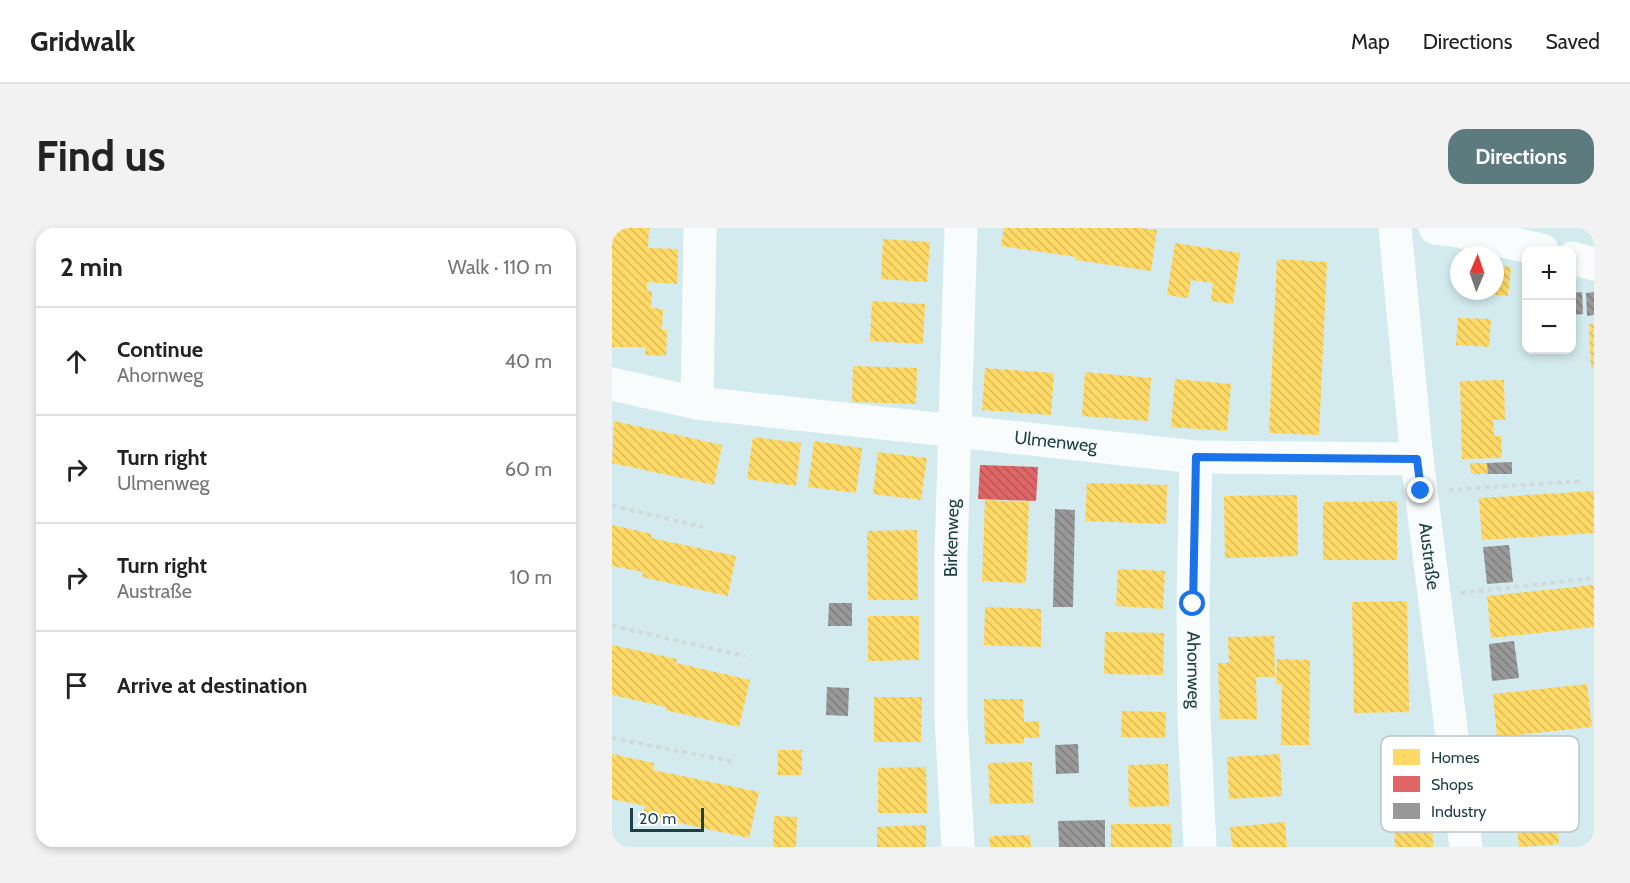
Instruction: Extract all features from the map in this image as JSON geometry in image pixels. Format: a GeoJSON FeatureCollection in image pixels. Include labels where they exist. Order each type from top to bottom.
{"type":"FeatureCollection","features":[{"type":"Feature","properties":{"kind":"street"},"geometry":{"type":"LineString","coordinates":[[697,403],[700,228]]}},
{"type":"Feature","properties":{"kind":"street","name":"Birkenweg"},"geometry":{"type":"LineString","coordinates":[[958,847],[951,718],[951,555],[961,228]]}},
{"type":"Feature","properties":{"kind":"street","name":"Austraße"},"geometry":{"type":"LineString","coordinates":[[1395,228],[1417,459],[1452,736]]}},
{"type":"Feature","properties":{"kind":"street"},"geometry":{"type":"LineString","coordinates":[[1435,228],[1524,246]]}},
{"type":"Feature","properties":{"kind":"street"},"geometry":{"type":"LineString","coordinates":[[1576,259],[1594,264]]}},
{"type":"Feature","properties":{"kind":"street","name":"Ulmenweg"},"geometry":{"type":"LineString","coordinates":[[612,384],[697,403],[1196,457],[1417,459]]}},
{"type":"Feature","properties":{"kind":"street","name":"Ahornweg"},"geometry":{"type":"LineString","coordinates":[[1196,457],[1193,604],[1194,718],[1200,847]]}},
{"type":"Feature","properties":{"kind":"street","name":"Austraße"},"geometry":{"type":"LineString","coordinates":[[1464,832],[1466,847]]}},
{"type":"Feature","properties":{"kind":"path"},"geometry":{"type":"LineString","coordinates":[[1421,491],[1583,481]]}},
{"type":"Feature","properties":{"kind":"path"},"geometry":{"type":"LineString","coordinates":[[612,506],[703,527]]}},
{"type":"Feature","properties":{"kind":"path"},"geometry":{"type":"LineString","coordinates":[[1434,596],[1594,578]]}},
{"type":"Feature","properties":{"kind":"path"},"geometry":{"type":"LineString","coordinates":[[612,627],[745,656]]}},
{"type":"Feature","properties":{"kind":"path"},"geometry":{"type":"LineString","coordinates":[[612,738],[736,762]]}},
{"type":"Feature","properties":{"kind":"building: Homes"},"geometry":{"type":"Polygon","coordinates":[[[612,228],[649,228],[648,248],[678,249],[677,284],[647,282],[647,291],[652,291],[651,308],[663,309],[662,330],[667,330],[666,356],[645,355],[646,347],[612,347],[612,228]]]}},
{"type":"Feature","properties":{"kind":"building: Homes"},"geometry":{"type":"Polygon","coordinates":[[[1004,228],[1157,230],[1151,271],[1001,246],[1004,228]]]}},
{"type":"Feature","properties":{"kind":"building: Homes"},"geometry":{"type":"Polygon","coordinates":[[[883,239],[930,242],[927,282],[881,279],[883,239]]]}},
{"type":"Feature","properties":{"kind":"building: Homes"},"geometry":{"type":"Polygon","coordinates":[[[1175,243],[1240,253],[1233,304],[1211,301],[1213,283],[1191,280],[1188,298],[1167,295],[1175,243]]]}},
{"type":"Feature","properties":{"kind":"building: Homes"},"geometry":{"type":"Polygon","coordinates":[[[1277,259],[1327,262],[1319,435],[1269,433],[1277,259]]]}},
{"type":"Feature","properties":{"kind":"building: Homes"},"geometry":{"type":"Polygon","coordinates":[[[1504,267],[1511,267],[1508,296],[1504,296],[1504,267]]]}},
{"type":"Feature","properties":{"kind":"building: Homes"},"geometry":{"type":"Polygon","coordinates":[[[872,301],[925,304],[923,344],[870,341],[872,301]]]}},
{"type":"Feature","properties":{"kind":"building: Homes"},"geometry":{"type":"Polygon","coordinates":[[[1458,318],[1491,319],[1489,347],[1456,345],[1458,318]]]}},
{"type":"Feature","properties":{"kind":"building: Homes"},"geometry":{"type":"Polygon","coordinates":[[[1589,324],[1594,324],[1594,368],[1591,368],[1589,324]]]}},
{"type":"Feature","properties":{"kind":"building: Homes"},"geometry":{"type":"Polygon","coordinates":[[[853,366],[917,368],[916,404],[852,402],[853,366]]]}},
{"type":"Feature","properties":{"kind":"building: Homes"},"geometry":{"type":"Polygon","coordinates":[[[985,368],[1054,373],[1051,415],[982,410],[985,368]]]}},
{"type":"Feature","properties":{"kind":"building: Homes"},"geometry":{"type":"Polygon","coordinates":[[[1085,372],[1151,378],[1148,421],[1082,416],[1085,372]]]}},
{"type":"Feature","properties":{"kind":"building: Homes"},"geometry":{"type":"Polygon","coordinates":[[[1175,379],[1231,384],[1227,431],[1171,427],[1175,379]]]}},
{"type":"Feature","properties":{"kind":"building: Homes"},"geometry":{"type":"Polygon","coordinates":[[[1504,380],[1505,420],[1493,420],[1494,436],[1501,436],[1502,458],[1462,459],[1460,381],[1504,380]]]}},
{"type":"Feature","properties":{"kind":"building: Homes"},"geometry":{"type":"Polygon","coordinates":[[[614,421],[722,445],[714,485],[612,463],[614,421]]]}},
{"type":"Feature","properties":{"kind":"building: Homes"},"geometry":{"type":"Polygon","coordinates":[[[753,437],[801,443],[796,486],[747,479],[753,437]]]}},
{"type":"Feature","properties":{"kind":"building: Homes"},"geometry":{"type":"Polygon","coordinates":[[[814,441],[862,448],[856,493],[808,487],[814,441]]]}},
{"type":"Feature","properties":{"kind":"building: Homes"},"geometry":{"type":"Polygon","coordinates":[[[878,452],[927,458],[921,500],[873,494],[878,452]]]}},
{"type":"Feature","properties":{"kind":"building: Homes"},"geometry":{"type":"Polygon","coordinates":[[[1470,463],[1487,463],[1488,474],[1471,474],[1470,463]]]}},
{"type":"Feature","properties":{"kind":"building: Homes"},"geometry":{"type":"Polygon","coordinates":[[[1087,483],[1167,485],[1166,524],[1085,521],[1087,483]]]}},
{"type":"Feature","properties":{"kind":"building: Homes"},"geometry":{"type":"Polygon","coordinates":[[[1594,491],[1594,533],[1482,540],[1479,498],[1594,491]]]}},
{"type":"Feature","properties":{"kind":"building: Homes"},"geometry":{"type":"Polygon","coordinates":[[[1297,495],[1298,556],[1225,558],[1224,496],[1297,495]]]}},
{"type":"Feature","properties":{"kind":"building: Homes"},"geometry":{"type":"Polygon","coordinates":[[[985,500],[1029,502],[1026,583],[982,581],[985,500]]]}},
{"type":"Feature","properties":{"kind":"building: Homes"},"geometry":{"type":"Polygon","coordinates":[[[1397,501],[1397,560],[1323,560],[1323,502],[1397,501]]]}},
{"type":"Feature","properties":{"kind":"building: Homes"},"geometry":{"type":"Polygon","coordinates":[[[612,525],[652,534],[651,538],[736,556],[728,596],[642,577],[643,572],[612,566],[612,525]]]}},
{"type":"Feature","properties":{"kind":"building: Homes"},"geometry":{"type":"Polygon","coordinates":[[[917,530],[918,600],[868,600],[867,531],[917,530]]]}},
{"type":"Feature","properties":{"kind":"building: Homes"},"geometry":{"type":"Polygon","coordinates":[[[1118,569],[1165,571],[1163,609],[1116,606],[1118,569]]]}},
{"type":"Feature","properties":{"kind":"building: Homes"},"geometry":{"type":"Polygon","coordinates":[[[1594,585],[1594,627],[1491,638],[1487,596],[1594,585]]]}},
{"type":"Feature","properties":{"kind":"building: Homes"},"geometry":{"type":"Polygon","coordinates":[[[1407,601],[1409,712],[1354,713],[1352,602],[1407,601]]]}},
{"type":"Feature","properties":{"kind":"building: Homes"},"geometry":{"type":"Polygon","coordinates":[[[985,607],[1041,609],[1041,647],[984,645],[985,607]]]}},
{"type":"Feature","properties":{"kind":"building: Homes"},"geometry":{"type":"Polygon","coordinates":[[[868,616],[919,616],[919,660],[868,661],[868,616]]]}},
{"type":"Feature","properties":{"kind":"building: Homes"},"geometry":{"type":"Polygon","coordinates":[[[1105,632],[1164,633],[1163,675],[1104,674],[1105,632]]]}},
{"type":"Feature","properties":{"kind":"building: Homes"},"geometry":{"type":"Polygon","coordinates":[[[1274,636],[1275,677],[1256,677],[1257,719],[1220,719],[1218,663],[1229,663],[1228,637],[1274,636]]]}},
{"type":"Feature","properties":{"kind":"building: Homes"},"geometry":{"type":"Polygon","coordinates":[[[612,645],[677,659],[676,663],[750,680],[739,727],[612,695],[612,645]]]}},
{"type":"Feature","properties":{"kind":"building: Homes"},"geometry":{"type":"Polygon","coordinates":[[[1277,659],[1310,660],[1309,745],[1281,745],[1282,685],[1276,684],[1277,659]]]}},
{"type":"Feature","properties":{"kind":"building: Homes"},"geometry":{"type":"Polygon","coordinates":[[[1587,684],[1592,727],[1497,736],[1493,694],[1587,684]]]}},
{"type":"Feature","properties":{"kind":"building: Homes"},"geometry":{"type":"Polygon","coordinates":[[[874,697],[922,697],[921,742],[874,742],[874,697]]]}},
{"type":"Feature","properties":{"kind":"building: Homes"},"geometry":{"type":"Polygon","coordinates":[[[984,699],[1023,699],[1024,722],[1039,721],[1039,738],[1024,738],[1024,743],[985,744],[984,699]]]}},
{"type":"Feature","properties":{"kind":"building: Homes"},"geometry":{"type":"Polygon","coordinates":[[[1122,711],[1166,712],[1165,738],[1121,737],[1122,711]]]}},
{"type":"Feature","properties":{"kind":"building: Homes"},"geometry":{"type":"Polygon","coordinates":[[[778,750],[802,750],[802,775],[778,775],[778,750]]]}},
{"type":"Feature","properties":{"kind":"building: Homes"},"geometry":{"type":"Polygon","coordinates":[[[612,754],[654,763],[653,770],[759,792],[749,838],[643,815],[645,806],[612,799],[612,754]]]}},
{"type":"Feature","properties":{"kind":"building: Homes"},"geometry":{"type":"Polygon","coordinates":[[[1280,754],[1282,796],[1229,799],[1227,757],[1280,754]]]}},
{"type":"Feature","properties":{"kind":"building: Homes"},"geometry":{"type":"Polygon","coordinates":[[[1032,762],[1033,803],[990,804],[988,763],[1032,762]]]}},
{"type":"Feature","properties":{"kind":"building: Homes"},"geometry":{"type":"Polygon","coordinates":[[[1168,764],[1169,806],[1129,807],[1128,765],[1168,764]]]}},
{"type":"Feature","properties":{"kind":"building: Homes"},"geometry":{"type":"Polygon","coordinates":[[[926,767],[927,813],[878,813],[878,768],[926,767]]]}},
{"type":"Feature","properties":{"kind":"building: Homes"},"geometry":{"type":"Polygon","coordinates":[[[774,816],[797,817],[796,847],[773,847],[774,816]]]}},
{"type":"Feature","properties":{"kind":"building: Homes"},"geometry":{"type":"Polygon","coordinates":[[[1285,822],[1287,847],[1232,847],[1230,827],[1285,822]]]}},
{"type":"Feature","properties":{"kind":"building: Homes"},"geometry":{"type":"Polygon","coordinates":[[[1111,824],[1171,824],[1172,847],[1111,847],[1111,824]]]}},
{"type":"Feature","properties":{"kind":"building: Homes"},"geometry":{"type":"Polygon","coordinates":[[[926,825],[926,847],[877,847],[877,827],[926,825]]]}},
{"type":"Feature","properties":{"kind":"building: Homes"},"geometry":{"type":"Polygon","coordinates":[[[1394,832],[1432,832],[1433,847],[1395,847],[1394,832]]]}},
{"type":"Feature","properties":{"kind":"building: Homes"},"geometry":{"type":"Polygon","coordinates":[[[1517,832],[1558,832],[1559,844],[1519,847],[1517,832]]]}},
{"type":"Feature","properties":{"kind":"building: Homes"},"geometry":{"type":"Polygon","coordinates":[[[1030,835],[1031,847],[990,847],[989,836],[1030,835]]]}},
{"type":"Feature","properties":{"kind":"building: Shops"},"geometry":{"type":"Polygon","coordinates":[[[980,465],[1038,467],[1036,501],[978,499],[980,465]]]}},
{"type":"Feature","properties":{"kind":"building: Industry"},"geometry":{"type":"Polygon","coordinates":[[[1582,292],[1583,314],[1576,315],[1576,293],[1582,292]]]}},
{"type":"Feature","properties":{"kind":"building: Industry"},"geometry":{"type":"Polygon","coordinates":[[[1594,292],[1594,315],[1587,316],[1586,293],[1594,292]]]}},
{"type":"Feature","properties":{"kind":"building: Industry"},"geometry":{"type":"Polygon","coordinates":[[[1512,462],[1512,474],[1488,474],[1487,463],[1512,462]]]}},
{"type":"Feature","properties":{"kind":"building: Industry"},"geometry":{"type":"Polygon","coordinates":[[[1055,509],[1075,510],[1073,607],[1053,607],[1055,509]]]}},
{"type":"Feature","properties":{"kind":"building: Industry"},"geometry":{"type":"Polygon","coordinates":[[[1509,545],[1513,582],[1487,584],[1483,547],[1509,545]]]}},
{"type":"Feature","properties":{"kind":"building: Industry"},"geometry":{"type":"Polygon","coordinates":[[[829,603],[852,603],[852,626],[828,626],[829,603]]]}},
{"type":"Feature","properties":{"kind":"building: Industry"},"geometry":{"type":"Polygon","coordinates":[[[1514,641],[1519,678],[1492,681],[1489,644],[1514,641]]]}},
{"type":"Feature","properties":{"kind":"building: Industry"},"geometry":{"type":"Polygon","coordinates":[[[827,687],[849,688],[848,716],[826,715],[827,687]]]}},
{"type":"Feature","properties":{"kind":"building: Industry"},"geometry":{"type":"Polygon","coordinates":[[[1078,744],[1079,773],[1056,774],[1055,745],[1078,744]]]}},
{"type":"Feature","properties":{"kind":"building: Industry"},"geometry":{"type":"Polygon","coordinates":[[[1105,820],[1105,847],[1059,847],[1058,821],[1105,820]]]}},
{"type":"Feature","properties":{"kind":"route"},"geometry":{"type":"LineString","coordinates":[[1193,604],[1196,457],[1417,459],[1421,491]]}}]}
